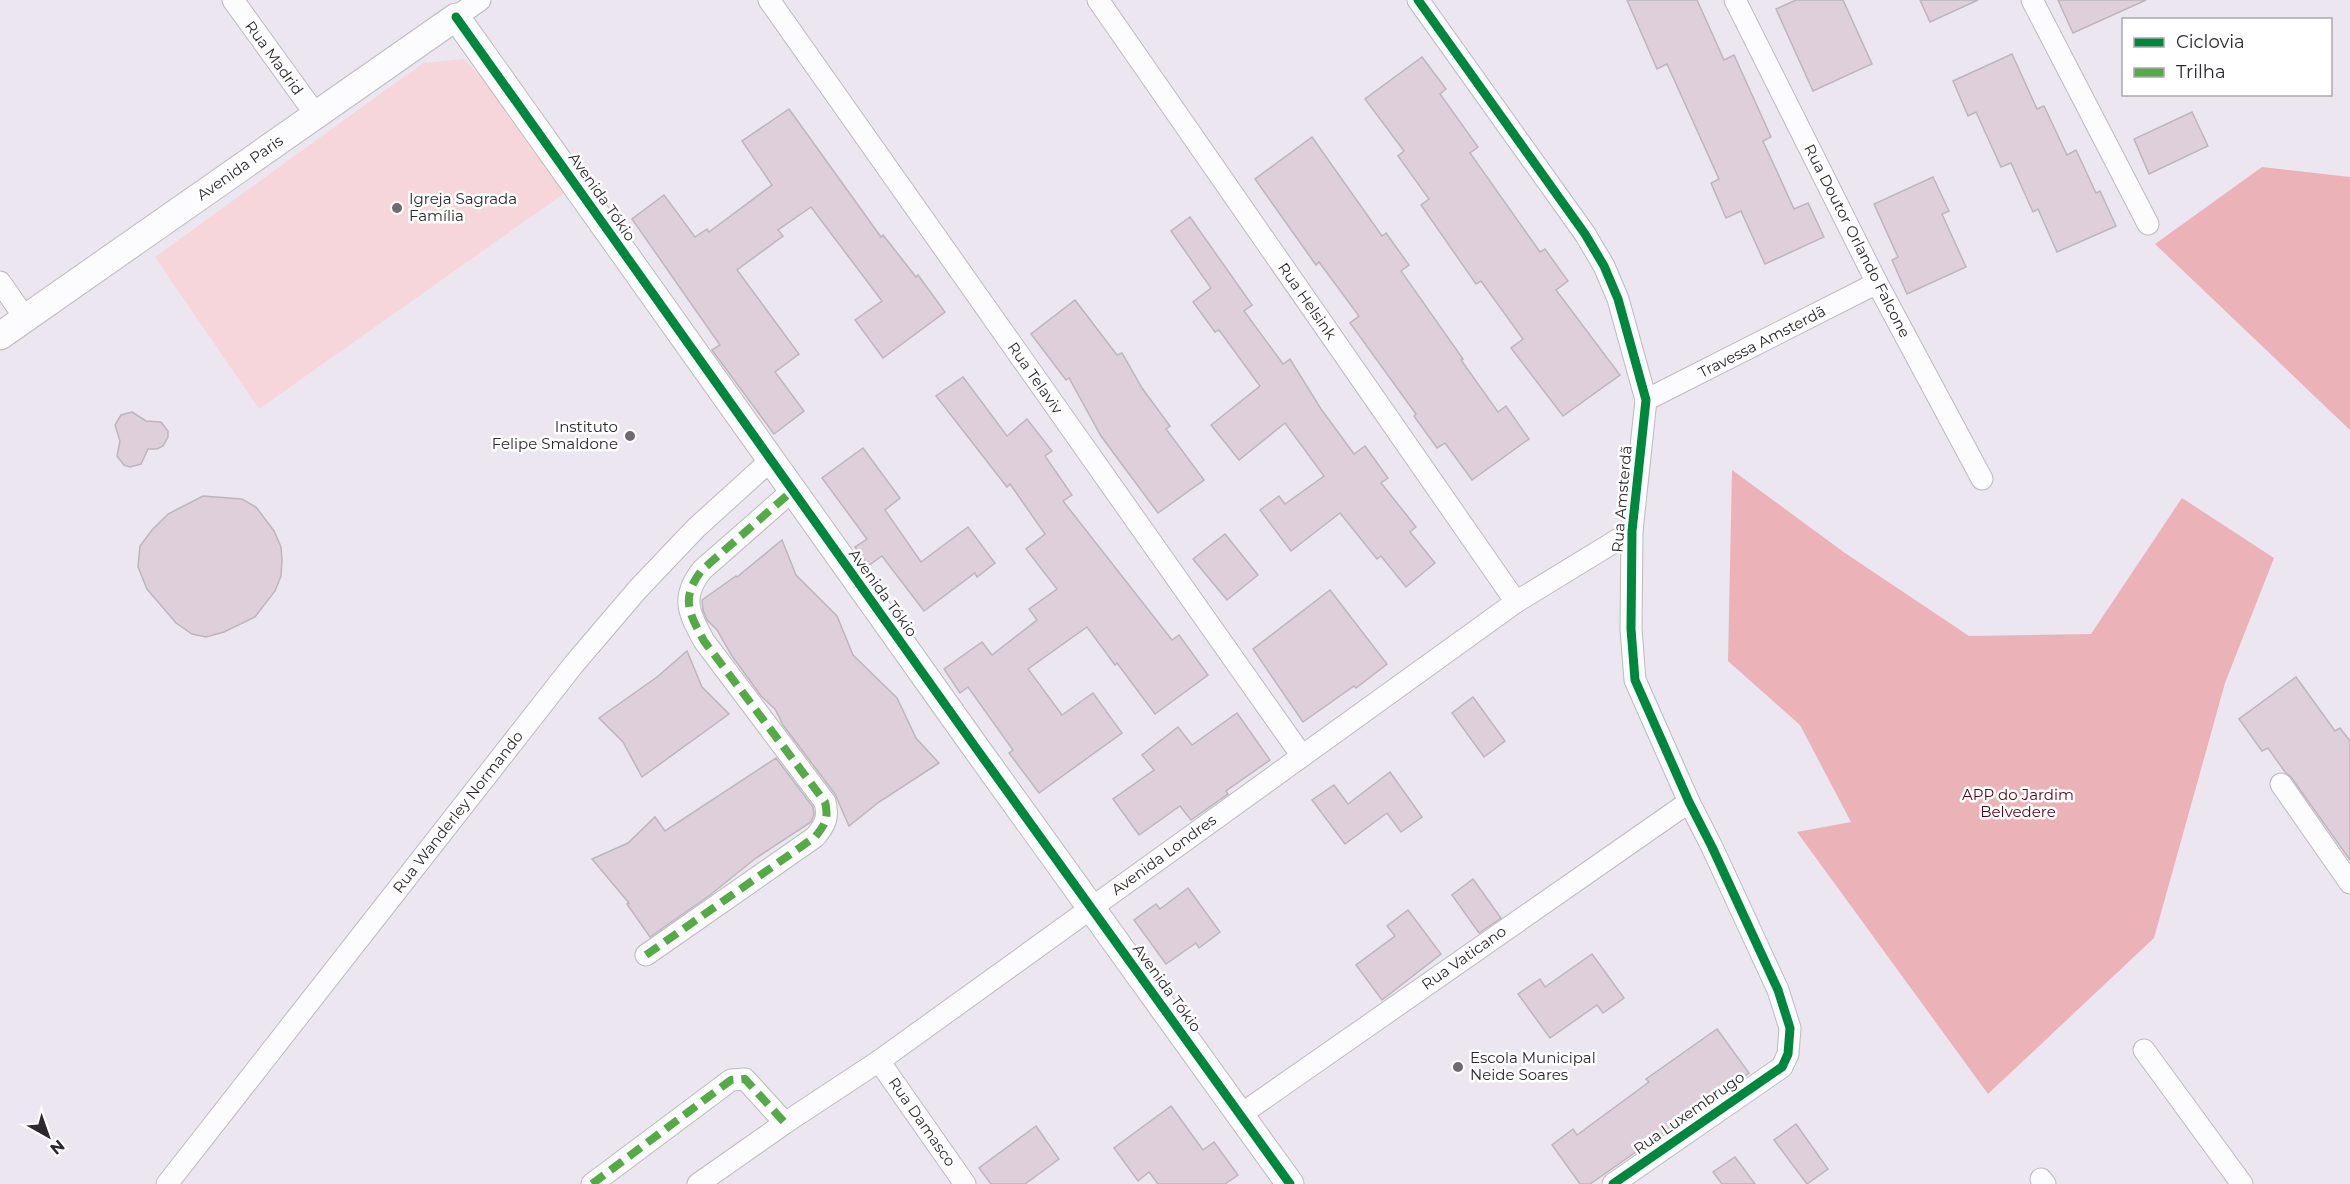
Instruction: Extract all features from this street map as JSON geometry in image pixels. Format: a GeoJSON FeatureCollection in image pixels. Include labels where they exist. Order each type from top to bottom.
{"type":"FeatureCollection","features":[{"type":"Feature","properties":{"kind":"street","name":"Rua Madrid"},"geometry":{"type":"LineString","coordinates":[[233,0],[316,116]]}},
{"type":"Feature","properties":{"kind":"street","name":"Avenida Paris"},"geometry":{"type":"LineString","coordinates":[[0,336],[480,0]]}},
{"type":"Feature","properties":{"kind":"street","name":"Rua Telaviv"},"geometry":{"type":"LineString","coordinates":[[769,0],[1302,756]]}},
{"type":"Feature","properties":{"kind":"street","name":"Rua Helsink"},"geometry":{"type":"LineString","coordinates":[[1098,0],[1516,602]]}},
{"type":"Feature","properties":{"kind":"street","name":"Rua Doutor Orlando Falcone"},"geometry":{"type":"LineString","coordinates":[[1735,0],[1877,284],[1982,479]]}},
{"type":"Feature","properties":{"kind":"street"},"geometry":{"type":"LineString","coordinates":[[2032,0],[2148,224]]}},
{"type":"Feature","properties":{"kind":"street","name":"Rua Amsterdã"},"geometry":{"type":"LineString","coordinates":[[1426,3],[1604,266],[1618,299],[1646,400],[1632,531],[1631,629],[1635,680],[1689,802],[1778,990],[1790,1028],[1788,1054],[1782,1067]]}},
{"type":"Feature","properties":{"kind":"street","name":"Avenida Tókio"},"geometry":{"type":"LineString","coordinates":[[456,17],[792,491],[1290,1184]]}},
{"type":"Feature","properties":{"kind":"street"},"geometry":{"type":"LineString","coordinates":[[0,282],[25,318]]}},
{"type":"Feature","properties":{"kind":"street","name":"Travessa Amsterdã"},"geometry":{"type":"LineString","coordinates":[[1646,400],[1877,284]]}},
{"type":"Feature","properties":{"kind":"street","name":"Rua Wanderley Normando"},"geometry":{"type":"LineString","coordinates":[[167,1184],[573,664],[638,589],[696,528],[771,460]]}},
{"type":"Feature","properties":{"kind":"street"},"geometry":{"type":"LineString","coordinates":[[646,955],[815,837],[825,825],[827,813],[825,802],[704,641],[693,620],[687,600],[692,583],[702,570],[792,491]]}},
{"type":"Feature","properties":{"kind":"street","name":"Avenida Londres"},"geometry":{"type":"LineString","coordinates":[[698,1184],[879,1061],[1516,602],[1632,531]]}},
{"type":"Feature","properties":{"kind":"street"},"geometry":{"type":"LineString","coordinates":[[2280,784],[2350,883]]}},
{"type":"Feature","properties":{"kind":"street","name":"Rua Vaticano"},"geometry":{"type":"LineString","coordinates":[[1240,1115],[1689,802]]}},
{"type":"Feature","properties":{"kind":"street"},"geometry":{"type":"LineString","coordinates":[[2144,1050],[2242,1184]]}},
{"type":"Feature","properties":{"kind":"street","name":"Rua Damasco"},"geometry":{"type":"LineString","coordinates":[[879,1061],[965,1184]]}},
{"type":"Feature","properties":{"kind":"street","name":"Rua Luxembrugo"},"geometry":{"type":"LineString","coordinates":[[1613,1184],[1782,1067]]}},
{"type":"Feature","properties":{"kind":"street"},"geometry":{"type":"LineString","coordinates":[[592,1184],[731,1080],[745,1079],[785,1123]]}},
{"type":"Feature","properties":{"kind":"shaded area"},"geometry":{"type":"Polygon","coordinates":[[[464,59],[487,84],[569,190],[259,409],[155,257],[423,63],[464,59]]]}},
{"type":"Feature","properties":{"kind":"green space"},"geometry":{"type":"Polygon","coordinates":[[[2262,167],[2350,177],[2350,430],[2155,244],[2262,167]]]}},
{"type":"Feature","properties":{"kind":"green space","name":"APP do Jardim Belvedere"},"geometry":{"type":"Polygon","coordinates":[[[1732,470],[1845,553],[1969,636],[2091,634],[2182,498],[2274,558],[2225,683],[2154,938],[1988,1094],[1797,832],[1851,822],[1800,725],[1728,661],[1732,470]]]}},
{"type":"Feature","properties":{"kind":"building"},"geometry":{"type":"Polygon","coordinates":[[[1627,0],[1697,0],[1724,60],[1734,55],[1771,137],[1763,141],[1794,209],[1808,203],[1824,237],[1765,264],[1741,211],[1726,218],[1711,183],[1719,179],[1667,64],[1657,69],[1627,0]]]}},
{"type":"Feature","properties":{"kind":"building"},"geometry":{"type":"Polygon","coordinates":[[[1796,0],[1843,0],[1872,64],[1813,91],[1776,9],[1796,0]]]}},
{"type":"Feature","properties":{"kind":"building"},"geometry":{"type":"Polygon","coordinates":[[[1920,0],[1978,0],[1930,22],[1920,0]]]}},
{"type":"Feature","properties":{"kind":"building"},"geometry":{"type":"Polygon","coordinates":[[[2058,0],[2146,0],[2073,33],[2058,0]]]}},
{"type":"Feature","properties":{"kind":"building"},"geometry":{"type":"Polygon","coordinates":[[[2012,54],[2037,109],[2044,106],[2067,155],[2076,150],[2096,193],[2100,191],[2116,226],[2057,252],[2038,209],[2033,212],[2011,163],[2001,167],[1976,112],[1968,116],[1953,81],[2012,54]]]}},
{"type":"Feature","properties":{"kind":"building"},"geometry":{"type":"Polygon","coordinates":[[[1422,57],[1446,89],[1440,94],[1478,147],[1470,153],[1540,252],[1545,249],[1568,281],[1556,290],[1620,375],[1563,416],[1511,348],[1523,339],[1481,281],[1476,284],[1421,205],[1429,199],[1398,156],[1404,151],[1365,99],[1422,57]]]}},
{"type":"Feature","properties":{"kind":"building"},"geometry":{"type":"Polygon","coordinates":[[[789,109],[881,237],[883,235],[916,277],[918,275],[945,312],[883,358],[855,320],[882,301],[811,207],[778,230],[783,236],[737,270],[799,354],[775,372],[804,411],[774,434],[712,350],[720,345],[632,219],[664,195],[695,237],[707,229],[709,232],[772,185],[742,141],[789,109]]]}},
{"type":"Feature","properties":{"kind":"building"},"geometry":{"type":"Polygon","coordinates":[[[2192,112],[2208,146],[2149,174],[2134,139],[2192,112]]]}},
{"type":"Feature","properties":{"kind":"building"},"geometry":{"type":"Polygon","coordinates":[[[1312,137],[1382,236],[1386,233],[1409,265],[1401,271],[1498,412],[1506,406],[1529,439],[1472,480],[1445,443],[1437,448],[1414,416],[1416,414],[1350,323],[1359,316],[1319,262],[1316,265],[1255,179],[1312,137]]]}},
{"type":"Feature","properties":{"kind":"building"},"geometry":{"type":"Polygon","coordinates":[[[1933,177],[1949,211],[1942,214],[1966,267],[1907,294],[1892,260],[1898,257],[1874,204],[1933,177]]]}},
{"type":"Feature","properties":{"kind":"building"},"geometry":{"type":"Polygon","coordinates":[[[1190,217],[1252,305],[1244,311],[1283,364],[1290,359],[1321,409],[1354,454],[1365,446],[1388,478],[1381,483],[1416,527],[1410,532],[1435,563],[1406,587],[1381,556],[1377,559],[1340,513],[1291,551],[1260,510],[1279,496],[1285,504],[1324,476],[1285,423],[1239,460],[1211,425],[1260,386],[1219,330],[1215,332],[1193,302],[1211,288],[1171,231],[1190,217]]]}},
{"type":"Feature","properties":{"kind":"building"},"geometry":{"type":"Polygon","coordinates":[[[1075,300],[1117,355],[1122,353],[1142,388],[1170,426],[1166,429],[1204,480],[1158,513],[1101,436],[1069,378],[1066,380],[1031,334],[1075,300]]]}},
{"type":"Feature","properties":{"kind":"building"},"geometry":{"type":"Polygon","coordinates":[[[963,377],[1007,436],[1027,419],[1052,451],[1045,456],[1072,495],[1063,501],[1172,640],[1179,635],[1208,675],[1155,714],[1087,627],[1028,669],[1062,715],[1093,693],[1122,733],[1039,793],[1009,753],[1013,750],[968,687],[960,693],[944,669],[982,642],[992,655],[1037,620],[1029,609],[1057,589],[1026,549],[1045,534],[1010,484],[1007,487],[936,396],[963,377]]]}},
{"type":"Feature","properties":{"kind":"building"},"geometry":{"type":"Polygon","coordinates":[[[132,412],[146,421],[161,422],[168,431],[168,437],[163,446],[148,449],[141,464],[130,467],[124,465],[117,456],[120,441],[115,425],[121,415],[132,412]]]}},
{"type":"Feature","properties":{"kind":"building"},"geometry":{"type":"Polygon","coordinates":[[[863,448],[900,498],[885,510],[921,562],[968,527],[995,563],[977,577],[975,573],[924,611],[882,556],[868,566],[855,547],[867,539],[822,478],[863,448]]]}},
{"type":"Feature","properties":{"kind":"building"},"geometry":{"type":"Polygon","coordinates":[[[203,496],[242,499],[256,507],[274,531],[281,547],[282,560],[281,576],[275,591],[255,617],[224,632],[206,637],[192,634],[176,623],[147,589],[138,567],[140,546],[152,530],[168,514],[203,496]]]}},
{"type":"Feature","properties":{"kind":"building"},"geometry":{"type":"Polygon","coordinates":[[[1225,534],[1258,575],[1227,600],[1193,559],[1225,534]]]}},
{"type":"Feature","properties":{"kind":"building"},"geometry":{"type":"Polygon","coordinates":[[[782,540],[796,575],[837,616],[853,655],[897,698],[916,738],[939,763],[879,802],[849,826],[835,794],[783,725],[775,709],[761,696],[732,656],[717,630],[707,620],[703,610],[702,600],[737,577],[782,540]]]}},
{"type":"Feature","properties":{"kind":"building"},"geometry":{"type":"Polygon","coordinates":[[[1330,590],[1387,664],[1356,688],[1354,686],[1303,722],[1253,649],[1330,590]]]}},
{"type":"Feature","properties":{"kind":"building"},"geometry":{"type":"Polygon","coordinates":[[[687,651],[702,687],[729,714],[642,777],[623,742],[599,718],[657,677],[687,651]]]}},
{"type":"Feature","properties":{"kind":"building"},"geometry":{"type":"Polygon","coordinates":[[[2296,677],[2335,731],[2340,728],[2350,741],[2350,860],[2291,777],[2268,748],[2262,751],[2239,719],[2296,677]]]}},
{"type":"Feature","properties":{"kind":"building"},"geometry":{"type":"Polygon","coordinates":[[[1473,697],[1505,741],[1484,757],[1452,713],[1473,697]]]}},
{"type":"Feature","properties":{"kind":"building"},"geometry":{"type":"Polygon","coordinates":[[[1237,713],[1270,760],[1226,791],[1228,794],[1191,820],[1180,806],[1139,835],[1113,799],[1154,770],[1142,755],[1178,727],[1192,745],[1237,713]]]}},
{"type":"Feature","properties":{"kind":"building"},"geometry":{"type":"Polygon","coordinates":[[[776,758],[813,807],[814,815],[811,822],[756,858],[710,895],[650,937],[627,904],[629,903],[592,859],[628,843],[655,817],[665,831],[776,758]]]}},
{"type":"Feature","properties":{"kind":"building"},"geometry":{"type":"Polygon","coordinates":[[[1390,772],[1422,817],[1401,832],[1387,813],[1345,844],[1312,800],[1334,785],[1348,804],[1390,772]]]}},
{"type":"Feature","properties":{"kind":"building"},"geometry":{"type":"Polygon","coordinates":[[[1473,879],[1501,918],[1479,933],[1452,895],[1473,879]]]}},
{"type":"Feature","properties":{"kind":"building"},"geometry":{"type":"Polygon","coordinates":[[[1188,888],[1220,932],[1199,948],[1196,943],[1166,964],[1134,920],[1156,904],[1160,909],[1188,888]]]}},
{"type":"Feature","properties":{"kind":"building"},"geometry":{"type":"Polygon","coordinates":[[[1408,910],[1441,954],[1382,1000],[1356,965],[1395,936],[1387,926],[1408,910]]]}},
{"type":"Feature","properties":{"kind":"building"},"geometry":{"type":"Polygon","coordinates":[[[1592,954],[1624,998],[1603,1013],[1597,1005],[1550,1038],[1518,994],[1540,979],[1545,987],[1592,954]]]}},
{"type":"Feature","properties":{"kind":"building"},"geometry":{"type":"Polygon","coordinates":[[[1717,1029],[1749,1073],[1590,1184],[1580,1184],[1552,1145],[1573,1129],[1577,1135],[1649,1082],[1646,1079],[1717,1029]]]}},
{"type":"Feature","properties":{"kind":"building"},"geometry":{"type":"Polygon","coordinates":[[[1171,1106],[1203,1150],[1214,1142],[1238,1175],[1225,1184],[1158,1184],[1149,1172],[1138,1181],[1114,1148],[1171,1106]]]}},
{"type":"Feature","properties":{"kind":"building"},"geometry":{"type":"Polygon","coordinates":[[[1796,1124],[1828,1169],[1807,1184],[1774,1140],[1796,1124]]]}},
{"type":"Feature","properties":{"kind":"building"},"geometry":{"type":"Polygon","coordinates":[[[1036,1126],[1059,1159],[1025,1184],[991,1184],[979,1168],[1036,1126]]]}},
{"type":"Feature","properties":{"kind":"building"},"geometry":{"type":"Polygon","coordinates":[[[1735,1157],[1755,1184],[1722,1184],[1713,1172],[1735,1157]]]}},
{"type":"Feature","properties":{"kind":"marked path"},"geometry":{"type":"LineString","coordinates":[[646,955],[815,837],[825,821],[827,813],[825,802],[704,641],[689,606],[691,589],[702,570],[792,491]]}},
{"type":"Feature","properties":{"kind":"marked path"},"geometry":{"type":"LineString","coordinates":[[592,1184],[731,1080],[745,1079],[785,1123]]}},
{"type":"Feature","properties":{"kind":"cycle path"},"geometry":{"type":"LineString","coordinates":[[1418,0],[1585,234],[1604,266],[1618,299],[1646,400],[1632,531],[1631,629],[1635,680],[1689,802],[1778,990],[1790,1028],[1788,1054],[1782,1067],[1613,1184]]}},
{"type":"Feature","properties":{"kind":"cycle path"},"geometry":{"type":"LineString","coordinates":[[456,17],[976,748],[1290,1184]]}},
{"type":"Feature","properties":{"kind":"place","name":"Igreja Sagrada Família"},"geometry":{"type":"Point","coordinates":[397,208]}},
{"type":"Feature","properties":{"kind":"place","name":"Instituto Felipe Smaldone"},"geometry":{"type":"Point","coordinates":[630,436]}},
{"type":"Feature","properties":{"kind":"place","name":"Escola Municipal Neide Soares"},"geometry":{"type":"Point","coordinates":[1458,1067]}}]}
